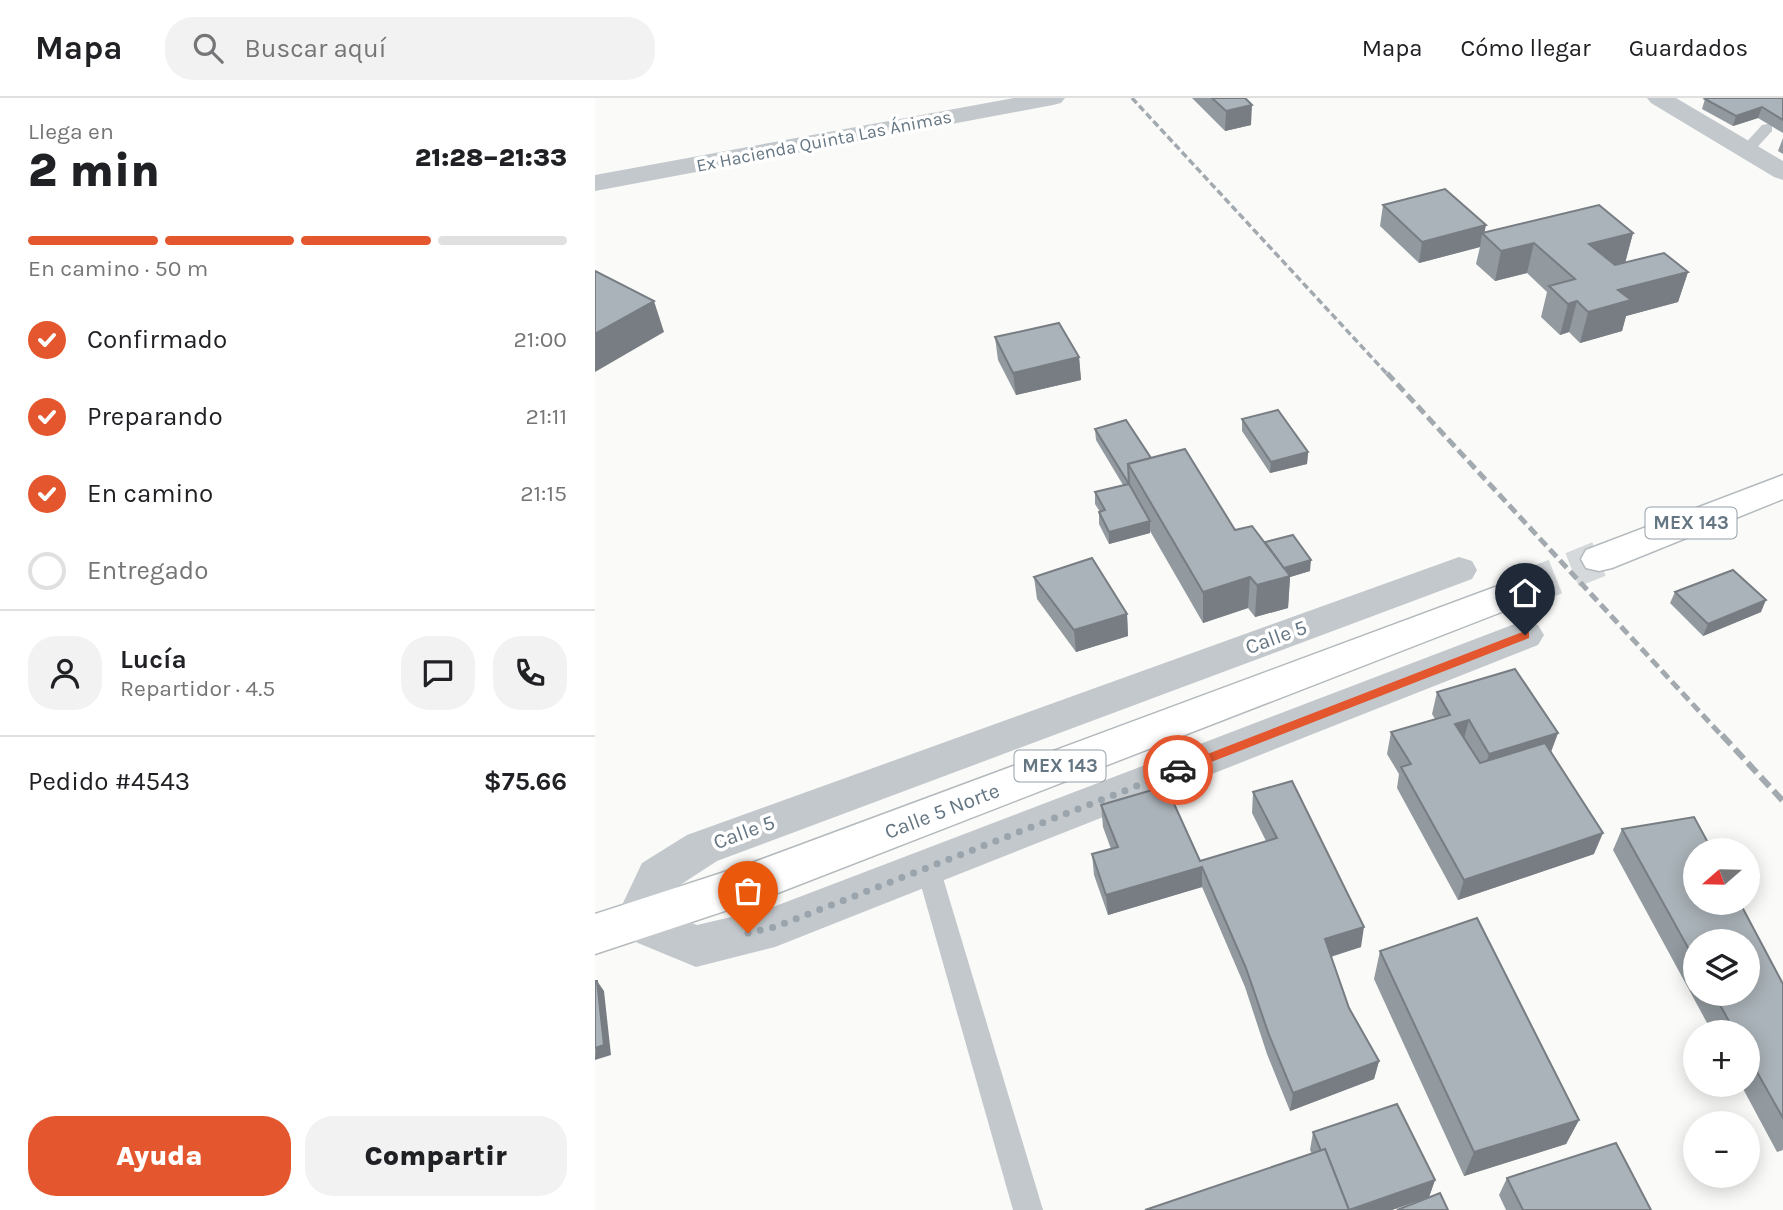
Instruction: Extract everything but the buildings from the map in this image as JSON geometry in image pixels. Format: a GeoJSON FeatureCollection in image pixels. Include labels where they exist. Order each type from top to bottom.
{"type":"FeatureCollection","features":[{"type":"Feature","properties":{"kind":"main road","name":"MEX 143"},"geometry":{"type":"LineString","coordinates":[[1599,559],[1783,486]]}},
{"type":"Feature","properties":{"kind":"main road","name":"Calle 5 Norte"},"geometry":{"type":"LineString","coordinates":[[595,934],[767,877],[1522,590]]}},
{"type":"Feature","properties":{"kind":"street","name":"Ex Hacienda Quinta Las Ánimas"},"geometry":{"type":"LineString","coordinates":[[595,183],[1053,98]]}},
{"type":"Feature","properties":{"kind":"street"},"geometry":{"type":"LineString","coordinates":[[1658,98],[1783,172]]}},
{"type":"Feature","properties":{"kind":"street"},"geometry":{"type":"LineString","coordinates":[[595,171],[667,170]]}},
{"type":"Feature","properties":{"kind":"street","name":"Calle 5"},"geometry":{"type":"LineString","coordinates":[[637,922],[658,876],[702,848],[1459,570]]}},
{"type":"Feature","properties":{"kind":"street"},"geometry":{"type":"LineString","coordinates":[[637,922],[696,946],[775,927],[1525,635]]}},
{"type":"Feature","properties":{"kind":"lane"},"geometry":{"type":"LineString","coordinates":[[1747,150],[1767,128]]}},
{"type":"Feature","properties":{"kind":"lane"},"geometry":{"type":"LineString","coordinates":[[928,867],[1028,1210]]}},
{"type":"Feature","properties":{"kind":"tunnel"},"geometry":{"type":"LineString","coordinates":[[1522,590],[1599,559]]}},
{"type":"Feature","properties":{"kind":"railway"},"geometry":{"type":"LineString","coordinates":[[1132,98],[1388,375]]}},
{"type":"Feature","properties":{"kind":"railway"},"geometry":{"type":"LineString","coordinates":[[1387,373],[1723,737]]}},
{"type":"Feature","properties":{"kind":"railway"},"geometry":{"type":"LineString","coordinates":[[1722,735],[1783,801]]}},
{"type":"Feature","properties":{"kind":"way so far"},"geometry":{"type":"LineString","coordinates":[[748,933],[775,927],[1178,770]]}},
{"type":"Feature","properties":{"kind":"route"},"geometry":{"type":"LineString","coordinates":[[1178,770],[1525,635]]}}]}
